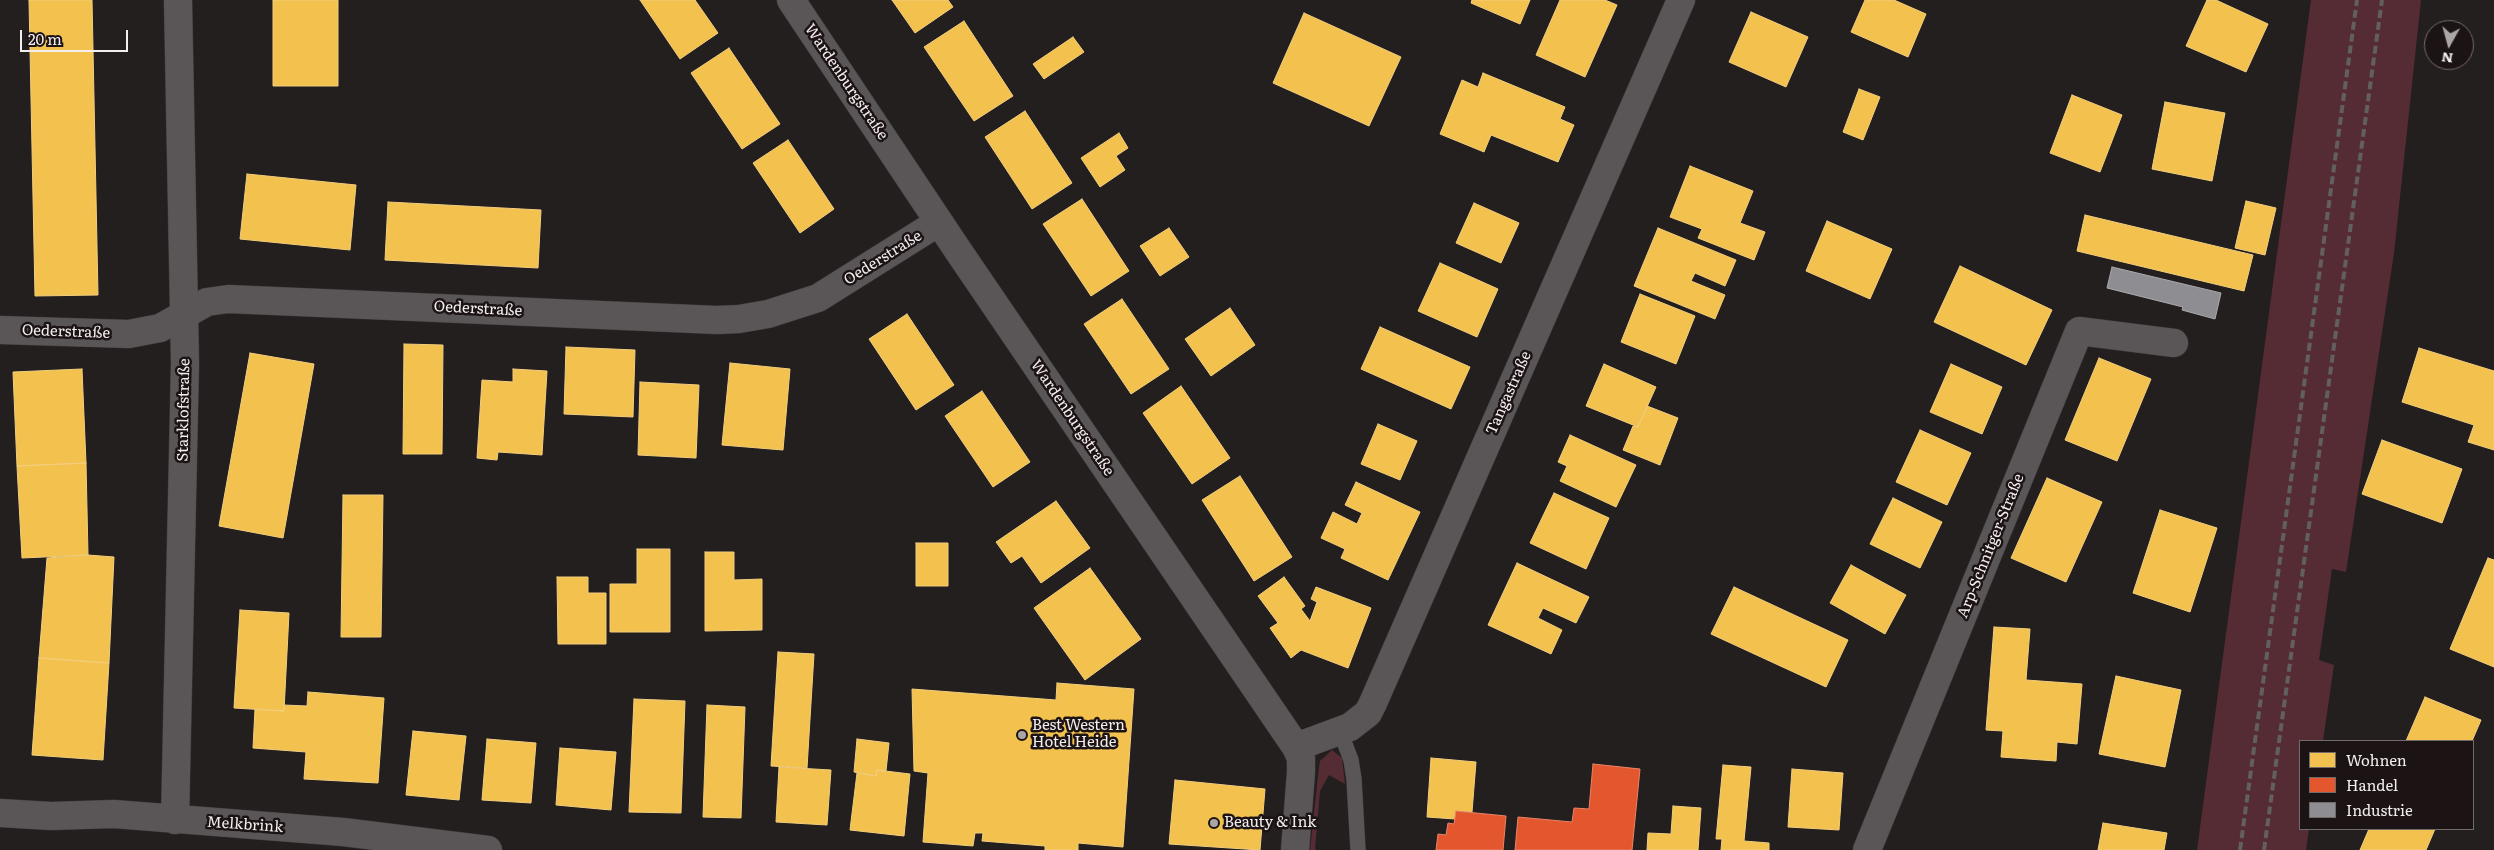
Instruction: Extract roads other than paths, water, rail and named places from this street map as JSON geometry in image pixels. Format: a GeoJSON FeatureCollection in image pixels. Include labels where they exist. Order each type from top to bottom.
{"type":"FeatureCollection","features":[{"type":"Feature","properties":{"kind":"street","name":"Starklofstraße"},"geometry":{"type":"LineString","coordinates":[[175,820],[180,671],[185,314],[178,0]]}},
{"type":"Feature","properties":{"kind":"street","name":"Wardenburgstraße"},"geometry":{"type":"LineString","coordinates":[[792,0],[939,222],[1296,747],[1301,758],[1301,772],[1295,850]]}},
{"type":"Feature","properties":{"kind":"street","name":"Tangastraße"},"geometry":{"type":"LineString","coordinates":[[1296,747],[1340,731],[1359,721],[1374,704],[1681,0]]}},
{"type":"Feature","properties":{"kind":"street","name":"Oederstraße"},"geometry":{"type":"LineString","coordinates":[[0,330],[129,334],[160,328],[207,302],[228,299],[717,320],[739,319],[776,312],[818,298],[939,222]]}},
{"type":"Feature","properties":{"kind":"street","name":"Arp-Schnitger-Straße"},"geometry":{"type":"LineString","coordinates":[[1867,850],[2079,331],[2174,342]]}},
{"type":"Feature","properties":{"kind":"street","name":"Melkbrink"},"geometry":{"type":"LineString","coordinates":[[0,813],[51,816],[114,814],[342,841],[488,850]]}},
{"type":"Feature","properties":{"kind":"lane"},"geometry":{"type":"LineString","coordinates":[[1340,731],[1351,760],[1354,779],[1358,850]]}},
{"type":"Feature","properties":{"kind":"railway"},"geometry":{"type":"LineString","coordinates":[[2240,850],[2357,0]]}},
{"type":"Feature","properties":{"kind":"railway"},"geometry":{"type":"LineString","coordinates":[[2264,850],[2382,0]]}},
{"type":"Feature","properties":{"kind":"place","name":"Best Western Hotel Heide"},"geometry":{"type":"Point","coordinates":[1022,735]}},
{"type":"Feature","properties":{"kind":"place","name":"Beauty & Ink"},"geometry":{"type":"Point","coordinates":[1214,823]}}]}
